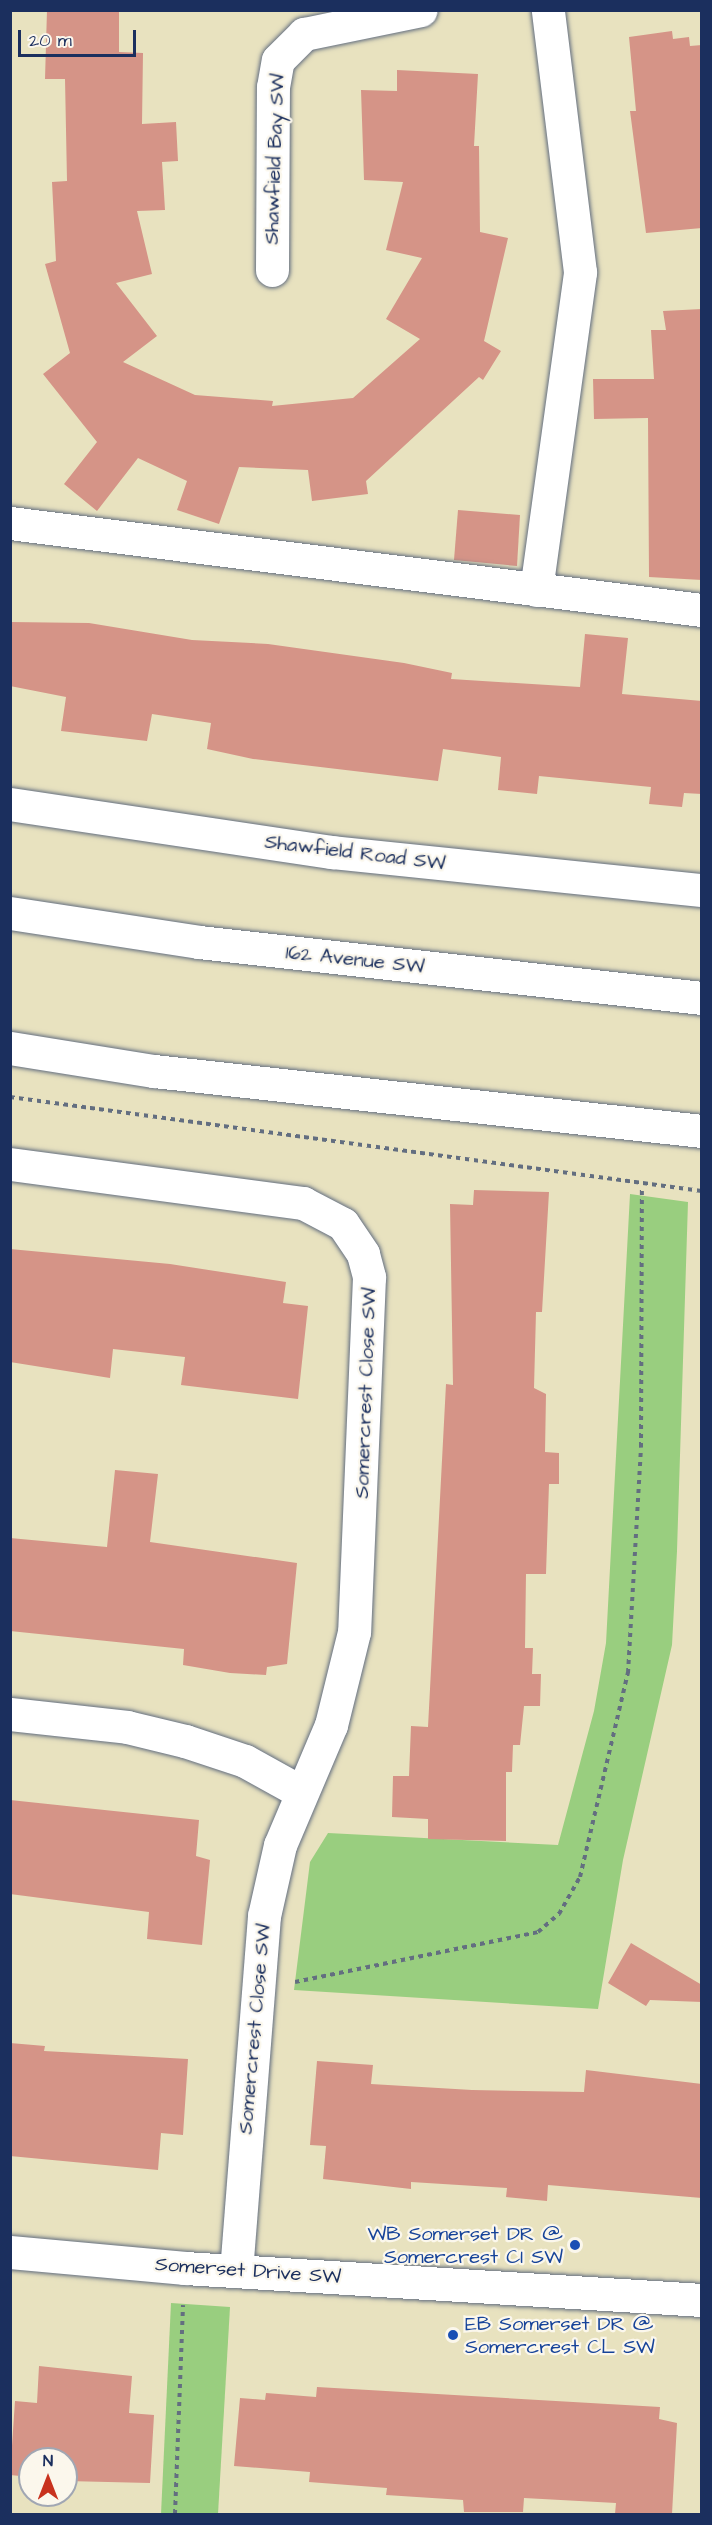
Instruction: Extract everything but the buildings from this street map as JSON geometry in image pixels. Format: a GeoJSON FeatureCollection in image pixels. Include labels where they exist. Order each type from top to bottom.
{"type":"FeatureCollection","features":[{"type":"Feature","properties":{"kind":"street","name":"Shawfield Bay SW"},"geometry":{"type":"LineString","coordinates":[[272,270],[273,87],[279,60],[304,34],[421,10]]}},
{"type":"Feature","properties":{"kind":"street"},"geometry":{"type":"LineString","coordinates":[[536,590],[580,272],[548,10]]}},
{"type":"Feature","properties":{"kind":"street"},"geometry":{"type":"LineString","coordinates":[[10,524],[702,610]]}},
{"type":"Feature","properties":{"kind":"street","name":"Shawfield Road SW"},"geometry":{"type":"LineString","coordinates":[[10,804],[332,852],[702,890]]}},
{"type":"Feature","properties":{"kind":"street","name":"162 Avenue SW"},"geometry":{"type":"LineString","coordinates":[[10,913],[199,942],[702,998]]}},
{"type":"Feature","properties":{"kind":"street"},"geometry":{"type":"LineString","coordinates":[[10,1048],[154,1071],[702,1131]]}},
{"type":"Feature","properties":{"kind":"street","name":"Somercrest Close SW"},"geometry":{"type":"LineString","coordinates":[[10,1164],[303,1203],[343,1224],[363,1254],[369,1276],[354,1632],[331,1725],[301,1792],[273,1872],[258,1979],[236,2271]]}},
{"type":"Feature","properties":{"kind":"street"},"geometry":{"type":"LineString","coordinates":[[10,1714],[126,1727],[185,1741],[245,1761],[301,1792]]}},
{"type":"Feature","properties":{"kind":"street","name":"Somerset Drive SW"},"geometry":{"type":"LineString","coordinates":[[10,2252],[185,2268],[702,2300]]}},
{"type":"Feature","properties":{"kind":"path"},"geometry":{"type":"LineString","coordinates":[[10,1097],[642,1186],[702,1191]]}},
{"type":"Feature","properties":{"kind":"path"},"geometry":{"type":"LineString","coordinates":[[258,1979],[293,1982],[514,1940],[538,1932],[559,1914],[580,1877],[628,1673],[641,1447],[642,1186]]}},
{"type":"Feature","properties":{"kind":"path"},"geometry":{"type":"LineString","coordinates":[[175,2514],[185,2268]]}},
{"type":"Feature","properties":{"kind":"green space"},"geometry":{"type":"Polygon","coordinates":[[[630,1194],[688,1202],[677,1551],[672,1645],[623,1860],[598,2009],[294,1990],[310,1862],[328,1833],[558,1845],[594,1711],[606,1643],[630,1194]]]}},
{"type":"Feature","properties":{"kind":"green space"},"geometry":{"type":"Polygon","coordinates":[[[171,2303],[230,2307],[218,2514],[161,2514],[171,2303]]]}},
{"type":"Feature","properties":{"kind":"place","name":"WB Somerset DR @ Somercrest CI SW"},"geometry":{"type":"Point","coordinates":[575,2245]}},
{"type":"Feature","properties":{"kind":"place","name":"EB Somerset DR @ Somercrest CL SW"},"geometry":{"type":"Point","coordinates":[453,2335]}}]}
